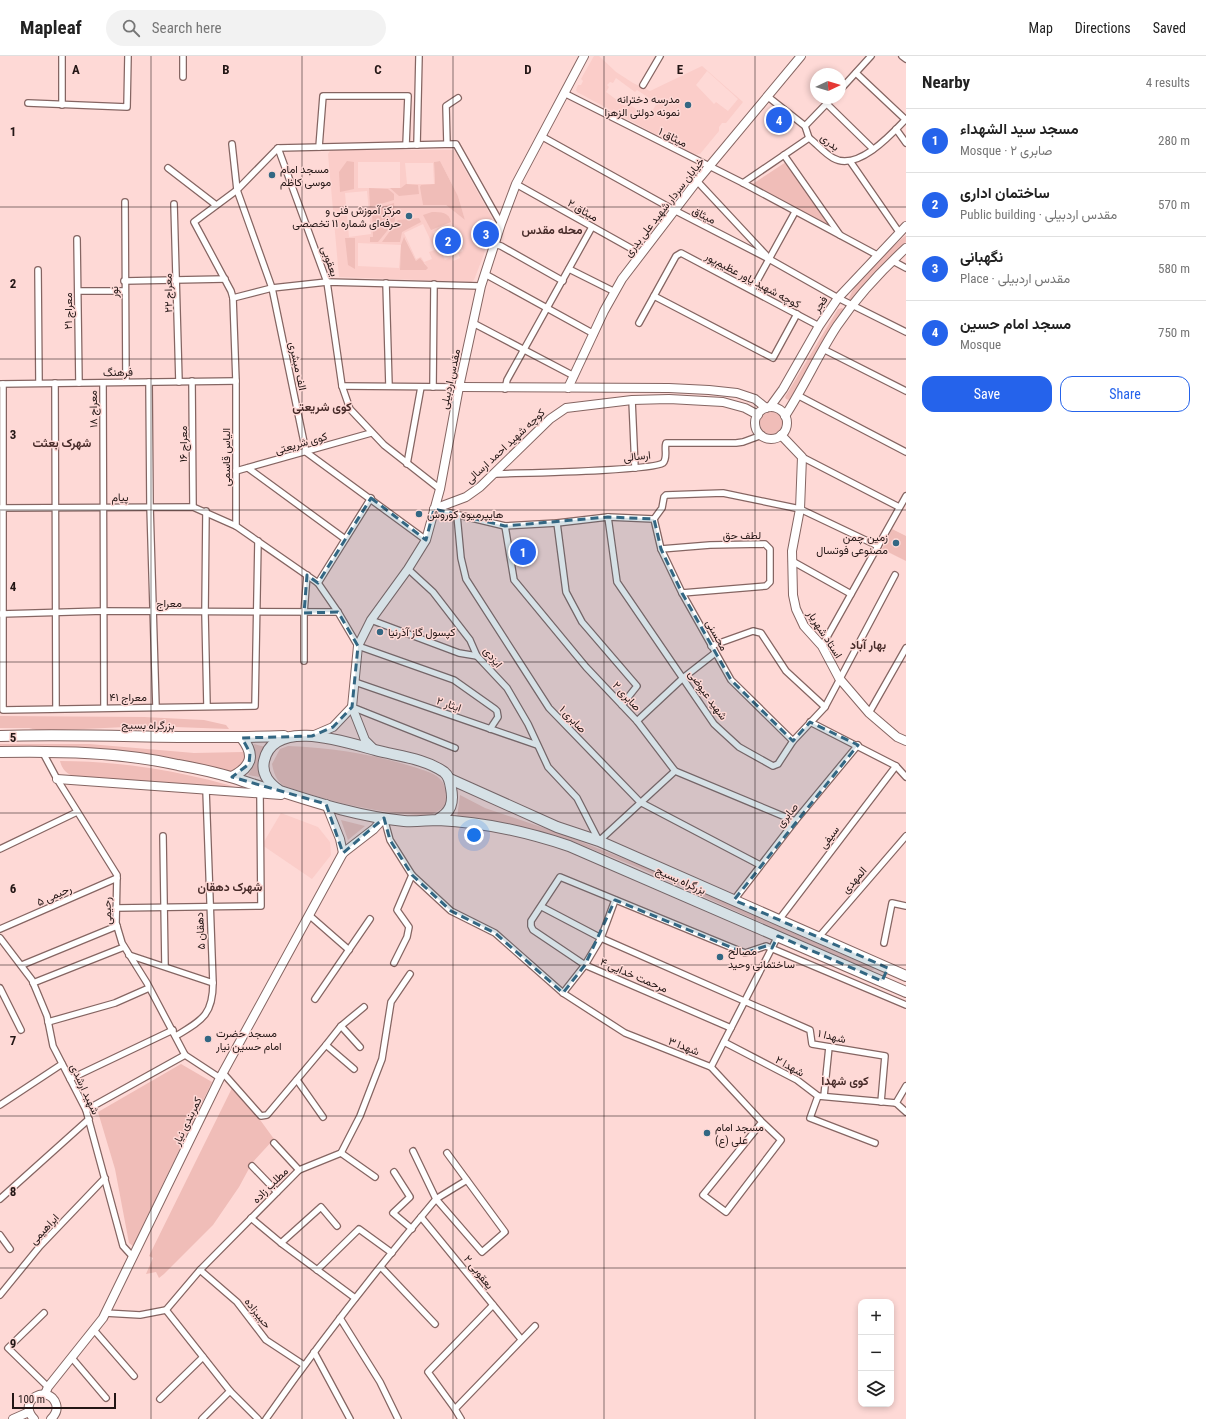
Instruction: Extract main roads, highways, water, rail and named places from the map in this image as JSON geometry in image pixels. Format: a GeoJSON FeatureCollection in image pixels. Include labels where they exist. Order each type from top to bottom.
{"type":"FeatureCollection","features":[{"type":"Feature","properties":{"kind":"highway","name":"بزرگراه بسیج"},"geometry":{"type":"LineString","coordinates":[[0,736],[43,735],[242,738],[312,736],[375,750],[431,765],[444,772],[450,778],[557,827],[599,841],[734,900],[778,921],[888,968],[906,974]]}},
{"type":"Feature","properties":{"kind":"highway","name":"بزرگراه بسیج"},"geometry":{"type":"LineString","coordinates":[[280,791],[270,784],[264,774],[263,763],[267,752],[275,743],[296,736]]}},
{"type":"Feature","properties":{"kind":"highway"},"geometry":{"type":"LineString","coordinates":[[232,778],[242,772],[249,764],[250,753],[242,738]]}},
{"type":"Feature","properties":{"kind":"highway","name":"بزرگراه بسیج"},"geometry":{"type":"LineString","coordinates":[[0,752],[42,751],[116,756],[178,764],[232,778],[261,788],[280,791],[293,796],[384,818],[412,821],[437,820],[525,832],[578,849],[906,992]]}},
{"type":"Feature","properties":{"kind":"highway"},"geometry":{"type":"LineString","coordinates":[[437,820],[446,815],[451,807],[453,799],[450,778]]}},
{"type":"Feature","properties":{"kind":"highway"},"geometry":{"type":"LineString","coordinates":[[882,981],[888,968]]}},
{"type":"Feature","properties":{"kind":"main road","name":"مقدس اردبیلی"},"geometry":{"type":"LineString","coordinates":[[352,707],[358,646],[371,620],[408,569],[426,540],[440,489],[459,387],[481,286],[501,224],[516,184],[584,56]]}},
{"type":"Feature","properties":{"kind":"main road","name":"خیابان سردار شهید علی بدری"},"geometry":{"type":"LineString","coordinates":[[568,388],[615,292],[641,254],[708,167],[801,56]]}},
{"type":"Feature","properties":{"kind":"main road","name":"فجر"},"geometry":{"type":"LineString","coordinates":[[768,408],[783,389],[819,326],[838,298],[906,226]]}},
{"type":"Feature","properties":{"kind":"main road"},"geometry":{"type":"LineString","coordinates":[[768,408],[758,415],[756,428],[762,435],[771,438],[781,435],[786,426],[786,416],[799,396],[823,349],[852,305],[906,248]]}},
{"type":"Feature","properties":{"kind":"main road"},"geometry":{"type":"LineString","coordinates":[[459,387],[669,388],[706,390],[737,393],[755,399],[768,408],[779,409],[786,416]]}},
{"type":"Feature","properties":{"kind":"main road"},"geometry":{"type":"LineString","coordinates":[[703,401],[707,396],[706,390]]}},
{"type":"Feature","properties":{"kind":"main road","name":"کوچه شهید احمد ارسالی"},"geometry":{"type":"LineString","coordinates":[[434,509],[466,497],[480,487],[550,419],[566,408],[632,400],[703,401],[736,405],[758,415]]}},
{"type":"Feature","properties":{"kind":"main road","name":"استاد شهریار"},"geometry":{"type":"LineString","coordinates":[[781,435],[802,458],[800,509],[792,551],[793,595],[796,609],[804,626],[822,646],[839,678],[869,713],[898,737],[906,741]]}},
{"type":"Feature","properties":{"kind":"main road"},"geometry":{"type":"LineString","coordinates":[[312,736],[333,727],[352,707],[365,740],[375,750]]}},
{"type":"Feature","properties":{"kind":"main road"},"geometry":{"type":"LineString","coordinates":[[57,779],[293,796]]}},
{"type":"Feature","properties":{"kind":"main road"},"geometry":{"type":"LineString","coordinates":[[326,804],[340,838],[343,853],[374,829],[384,818]]}},
{"type":"Feature","properties":{"kind":"main road","name":"کمربندی نیار"},"geometry":{"type":"LineString","coordinates":[[31,1415],[29,1405],[32,1399],[47,1391],[105,1314],[222,1075],[343,853]]}},
{"type":"Feature","properties":{"kind":"main road"},"geometry":{"type":"LineString","coordinates":[[47,1391],[49,1396],[56,1403],[56,1412],[52,1419]]}},
{"type":"Feature","properties":{"kind":"main road"},"geometry":{"type":"LineString","coordinates":[[13,1419],[31,1415]]}},
{"type":"Feature","properties":{"kind":"place","name":"مدرسه دخترانه نمونه دولتی الزهرا"},"geometry":{"type":"Point","coordinates":[688,105]}},
{"type":"Feature","properties":{"kind":"place","name":"مسجد امام حسین"},"geometry":{"type":"Point","coordinates":[779,120]}},
{"type":"Feature","properties":{"kind":"place","name":"مسجد امام موسی کاظم"},"geometry":{"type":"Point","coordinates":[272,175]}},
{"type":"Feature","properties":{"kind":"place","name":"مرکز آموزش فنی و حرفه‌ای شماره ۱۱ تخصصی"},"geometry":{"type":"Point","coordinates":[409,216]}},
{"type":"Feature","properties":{"kind":"place","name":"نگهبانی"},"geometry":{"type":"Point","coordinates":[486,234]}},
{"type":"Feature","properties":{"kind":"place","name":"ساختمان اداری"},"geometry":{"type":"Point","coordinates":[448,241]}},
{"type":"Feature","properties":{"kind":"place","name":"هایپرمیوه کوروش"},"geometry":{"type":"Point","coordinates":[419,514]}},
{"type":"Feature","properties":{"kind":"place","name":"زمین چمن مصنوعی فوتسال"},"geometry":{"type":"Point","coordinates":[896,543]}},
{"type":"Feature","properties":{"kind":"place","name":"مسجد سید الشهداء"},"geometry":{"type":"Point","coordinates":[523,552]}},
{"type":"Feature","properties":{"kind":"place","name":"کپسول گاز آذرنیا"},"geometry":{"type":"Point","coordinates":[380,632]}},
{"type":"Feature","properties":{"kind":"place","name":"مصالح ساختمانی وحید"},"geometry":{"type":"Point","coordinates":[720,957]}},
{"type":"Feature","properties":{"kind":"place","name":"مسجد حضرت امام حسین نیار"},"geometry":{"type":"Point","coordinates":[208,1039]}},
{"type":"Feature","properties":{"kind":"place","name":"مسجد امام علی (ع)"},"geometry":{"type":"Point","coordinates":[707,1133]}},
{"type":"Feature","properties":{"kind":"district","name":"محله مقدس"},"geometry":{"type":"Point","coordinates":[552,230]}},
{"type":"Feature","properties":{"kind":"district","name":"کوی شریعتی"},"geometry":{"type":"Point","coordinates":[322,407]}},
{"type":"Feature","properties":{"kind":"district","name":"شهرک بعثت"},"geometry":{"type":"Point","coordinates":[62,443]}},
{"type":"Feature","properties":{"kind":"district","name":"بهار آباد"},"geometry":{"type":"Point","coordinates":[868,645]}},
{"type":"Feature","properties":{"kind":"district","name":"شهرک دهقان"},"geometry":{"type":"Point","coordinates":[230,887]}},
{"type":"Feature","properties":{"kind":"district","name":"کوی شهدا"},"geometry":{"type":"Point","coordinates":[845,1081]}}]}
